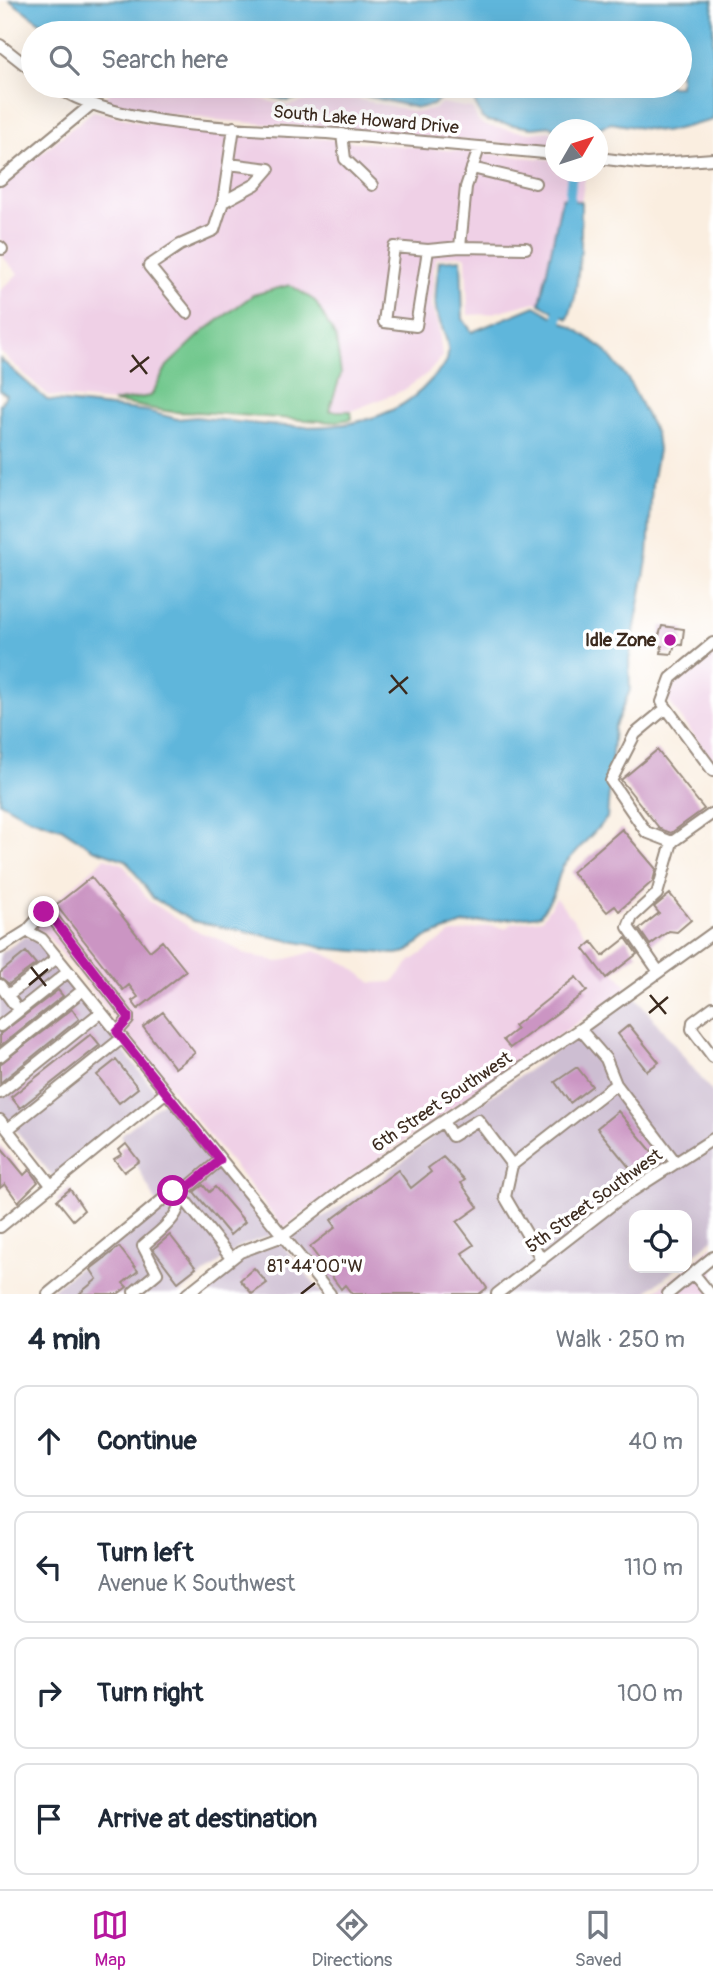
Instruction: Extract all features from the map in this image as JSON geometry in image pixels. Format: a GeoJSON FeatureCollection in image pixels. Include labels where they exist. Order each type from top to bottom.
{"type":"FeatureCollection","features":[{"type":"Feature","properties":{"kind":"street"},"geometry":{"type":"LineString","coordinates":[[0,45],[21,62]]}},
{"type":"Feature","properties":{"kind":"street","name":"South Lake Howard Drive"},"geometry":{"type":"LineString","coordinates":[[80,98],[125,114],[234,127],[545,153]]}},
{"type":"Feature","properties":{"kind":"street"},"geometry":{"type":"LineString","coordinates":[[0,180],[92,104]]}},
{"type":"Feature","properties":{"kind":"street"},"geometry":{"type":"LineString","coordinates":[[187,313],[149,266],[180,245],[214,230],[223,202],[234,127]]}},
{"type":"Feature","properties":{"kind":"street"},"geometry":{"type":"LineString","coordinates":[[342,134],[341,146],[345,159],[372,185]]}},
{"type":"Feature","properties":{"kind":"street"},"geometry":{"type":"LineString","coordinates":[[460,247],[466,187],[479,148]]}},
{"type":"Feature","properties":{"kind":"street"},"geometry":{"type":"LineString","coordinates":[[608,159],[657,164],[713,159]]}},
{"type":"Feature","properties":{"kind":"street"},"geometry":{"type":"LineString","coordinates":[[223,202],[256,184],[270,169],[229,164]]}},
{"type":"Feature","properties":{"kind":"street"},"geometry":{"type":"LineString","coordinates":[[472,168],[535,183]]}},
{"type":"Feature","properties":{"kind":"street"},"geometry":{"type":"LineString","coordinates":[[428,250],[416,326],[383,322],[394,247],[428,250],[460,247],[526,248]]}},
{"type":"Feature","properties":{"kind":"street"},"geometry":{"type":"LineString","coordinates":[[713,643],[666,685],[662,697],[665,709],[713,771]]}},
{"type":"Feature","properties":{"kind":"street"},"geometry":{"type":"LineString","coordinates":[[665,709],[635,734],[611,781],[646,832],[672,842]]}},
{"type":"Feature","properties":{"kind":"street"},"geometry":{"type":"LineString","coordinates":[[659,972],[628,927],[632,917],[657,894],[672,842],[713,813]]}},
{"type":"Feature","properties":{"kind":"street"},"geometry":{"type":"LineString","coordinates":[[0,948],[27,931],[44,912],[48,912],[128,1016],[119,1036],[8,1129]]}},
{"type":"Feature","properties":{"kind":"street"},"geometry":{"type":"LineString","coordinates":[[27,931],[42,939],[330,1294]]}},
{"type":"Feature","properties":{"kind":"street","name":"6th Street Southwest"},"geometry":{"type":"LineString","coordinates":[[187,1294],[231,1258],[283,1236],[353,1182],[580,1029],[713,933]]}},
{"type":"Feature","properties":{"kind":"street"},"geometry":{"type":"LineString","coordinates":[[0,985],[13,998],[57,958]]}},
{"type":"Feature","properties":{"kind":"street"},"geometry":{"type":"LineString","coordinates":[[0,1026],[68,972]]}},
{"type":"Feature","properties":{"kind":"street"},"geometry":{"type":"LineString","coordinates":[[0,1056],[83,990]]}},
{"type":"Feature","properties":{"kind":"street"},"geometry":{"type":"LineString","coordinates":[[713,1007],[693,1022],[692,1029],[713,1057]]}},
{"type":"Feature","properties":{"kind":"street"},"geometry":{"type":"LineString","coordinates":[[0,1093],[101,1012]]}},
{"type":"Feature","properties":{"kind":"street"},"geometry":{"type":"LineString","coordinates":[[580,1029],[606,1059],[615,1084],[676,1163]]}},
{"type":"Feature","properties":{"kind":"street"},"geometry":{"type":"LineString","coordinates":[[541,1260],[505,1197],[512,1165],[615,1084]]}},
{"type":"Feature","properties":{"kind":"street"},"geometry":{"type":"LineString","coordinates":[[0,1227],[165,1093]]}},
{"type":"Feature","properties":{"kind":"street"},"geometry":{"type":"LineString","coordinates":[[0,1119],[51,1185]]}},
{"type":"Feature","properties":{"kind":"street"},"geometry":{"type":"LineString","coordinates":[[444,1123],[452,1136],[478,1120],[512,1165]]}},
{"type":"Feature","properties":{"kind":"street","name":"5th Street Southwest"},"geometry":{"type":"LineString","coordinates":[[497,1294],[618,1200],[713,1139]]}},
{"type":"Feature","properties":{"kind":"street"},"geometry":{"type":"LineString","coordinates":[[180,1194],[220,1160]]}},
{"type":"Feature","properties":{"kind":"street"},"geometry":{"type":"LineString","coordinates":[[48,1294],[173,1191],[180,1194],[231,1258]]}},
{"type":"Feature","properties":{"kind":"street"},"geometry":{"type":"LineString","coordinates":[[134,1292],[157,1273],[143,1246],[171,1221],[181,1203],[180,1194]]}},
{"type":"Feature","properties":{"kind":"street"},"geometry":{"type":"LineString","coordinates":[[668,1294],[713,1257]]}},
{"type":"Feature","properties":{"kind":"street"},"geometry":{"type":"LineString","coordinates":[[694,1273],[709,1293]]}},
{"type":"Feature","properties":{"kind":"shaded area"},"geometry":{"type":"Polygon","coordinates":[[[104,98],[257,98],[288,106],[309,100],[356,99],[418,112],[435,109],[441,103],[472,108],[478,121],[486,126],[531,133],[545,131],[545,147],[218,120],[127,108],[100,101],[104,98]]]}},
{"type":"Feature","properties":{"kind":"shaded area"},"geometry":{"type":"Polygon","coordinates":[[[93,111],[140,122],[545,159],[545,182],[584,182],[581,202],[562,198],[540,304],[535,302],[488,314],[468,315],[466,257],[462,255],[435,258],[431,306],[439,329],[442,357],[429,372],[404,390],[351,411],[329,411],[341,374],[167,366],[151,396],[112,402],[49,396],[0,352],[0,291],[18,274],[2,256],[10,249],[0,239],[0,187],[93,111]]]}},
{"type":"Feature","properties":{"kind":"shaded area"},"geometry":{"type":"Polygon","coordinates":[[[713,650],[713,762],[668,700],[675,682],[713,650]]]}},
{"type":"Feature","properties":{"kind":"shaded area"},"geometry":{"type":"Polygon","coordinates":[[[105,858],[123,864],[149,901],[194,930],[219,939],[245,954],[278,962],[315,951],[347,964],[372,983],[393,982],[411,961],[450,934],[489,926],[505,928],[513,923],[542,919],[556,898],[628,988],[350,1178],[284,1228],[47,935],[28,925],[105,858]]]}},
{"type":"Feature","properties":{"kind":"shaded area"},"geometry":{"type":"Polygon","coordinates":[[[26,936],[37,942],[157,1093],[53,1177],[0,1110],[0,954],[26,936]]]}},
{"type":"Feature","properties":{"kind":"shaded area"},"geometry":{"type":"Polygon","coordinates":[[[635,996],[713,1093],[713,1239],[692,1256],[692,1210],[629,1210],[629,1273],[671,1273],[644,1294],[338,1294],[291,1236],[367,1190],[432,1137],[635,996]]]}},
{"type":"Feature","properties":{"kind":"shaded area"},"geometry":{"type":"Polygon","coordinates":[[[164,1101],[273,1234],[239,1247],[179,1294],[47,1294],[157,1204],[121,1135],[164,1101]]]}},
{"type":"Feature","properties":{"kind":"shaded area"},"geometry":{"type":"Polygon","coordinates":[[[280,1242],[323,1294],[196,1294],[243,1257],[280,1242]]]}},
{"type":"Feature","properties":{"kind":"shaded area"},"geometry":{"type":"Polygon","coordinates":[[[713,1245],[713,1294],[651,1294],[680,1273],[692,1273],[692,1264],[713,1245]]]}},
{"type":"Feature","properties":{"kind":"green space"},"geometry":{"type":"Polygon","coordinates":[[[290,285],[315,301],[336,338],[341,374],[329,411],[351,411],[352,419],[332,422],[176,412],[112,402],[151,396],[167,366],[204,331],[253,295],[290,285]]]}},
{"type":"Feature","properties":{"kind":"water"},"geometry":{"type":"Polygon","coordinates":[[[9,0],[713,0],[713,120],[665,132],[608,124],[608,119],[545,119],[545,127],[532,128],[487,121],[482,118],[473,98],[692,98],[692,21],[39,21],[9,0]]]}},
{"type":"Feature","properties":{"kind":"water"},"geometry":{"type":"Polygon","coordinates":[[[276,98],[298,98],[288,101],[276,98]]]}},
{"type":"Feature","properties":{"kind":"water"},"geometry":{"type":"Polygon","coordinates":[[[374,98],[440,98],[433,105],[418,108],[374,98]]]}},
{"type":"Feature","properties":{"kind":"water"},"geometry":{"type":"Polygon","coordinates":[[[562,198],[581,202],[581,249],[575,297],[568,319],[540,304],[562,198]]]}},
{"type":"Feature","properties":{"kind":"water"},"geometry":{"type":"Polygon","coordinates":[[[461,259],[463,319],[472,332],[535,306],[604,349],[628,379],[656,434],[658,450],[652,483],[648,555],[629,660],[630,690],[614,728],[607,818],[562,867],[553,895],[540,915],[463,924],[425,938],[407,952],[396,954],[331,949],[193,921],[153,898],[126,860],[93,849],[61,828],[27,817],[0,802],[0,405],[6,395],[0,390],[0,359],[47,400],[147,411],[177,419],[196,417],[288,426],[352,423],[381,415],[407,402],[444,366],[448,346],[436,303],[439,261],[461,259]]]}},
{"type":"Feature","properties":{"kind":"building","name":"Idle Zone"},"geometry":{"type":"Polygon","coordinates":[[[662,626],[684,629],[682,645],[675,644],[672,654],[661,653],[662,646],[656,645],[662,626]]]}},
{"type":"Feature","properties":{"kind":"building"},"geometry":{"type":"Polygon","coordinates":[[[657,750],[704,809],[671,833],[660,829],[621,780],[657,750]]]}},
{"type":"Feature","properties":{"kind":"building"},"geometry":{"type":"Polygon","coordinates":[[[622,829],[656,869],[653,881],[619,911],[615,906],[607,912],[572,872],[622,829]]]}},
{"type":"Feature","properties":{"kind":"building"},"geometry":{"type":"Polygon","coordinates":[[[91,877],[150,951],[162,941],[186,971],[138,1009],[132,1001],[138,997],[129,985],[123,990],[56,905],[91,877]]]}},
{"type":"Feature","properties":{"kind":"building"},"geometry":{"type":"Polygon","coordinates":[[[670,894],[691,920],[677,932],[669,931],[650,945],[639,929],[659,913],[654,907],[670,894]]]}},
{"type":"Feature","properties":{"kind":"building"},"geometry":{"type":"Polygon","coordinates":[[[626,938],[637,954],[606,978],[584,949],[592,942],[603,956],[626,938]]]}},
{"type":"Feature","properties":{"kind":"building"},"geometry":{"type":"Polygon","coordinates":[[[26,952],[36,964],[9,984],[0,977],[0,973],[26,952]]]}},
{"type":"Feature","properties":{"kind":"building"},"geometry":{"type":"Polygon","coordinates":[[[576,977],[587,991],[510,1048],[503,1040],[517,1029],[514,1026],[576,977]]]}},
{"type":"Feature","properties":{"kind":"building"},"geometry":{"type":"Polygon","coordinates":[[[58,990],[63,996],[0,1046],[0,1034],[58,990]]]}},
{"type":"Feature","properties":{"kind":"building"},"geometry":{"type":"Polygon","coordinates":[[[72,1009],[79,1019],[0,1083],[0,1064],[72,1009]]]}},
{"type":"Feature","properties":{"kind":"building"},"geometry":{"type":"Polygon","coordinates":[[[163,1012],[195,1053],[175,1068],[143,1027],[163,1012]]]}},
{"type":"Feature","properties":{"kind":"building"},"geometry":{"type":"Polygon","coordinates":[[[629,1025],[659,1062],[647,1071],[618,1034],[629,1025]]]}},
{"type":"Feature","properties":{"kind":"building"},"geometry":{"type":"Polygon","coordinates":[[[91,1034],[100,1045],[20,1108],[11,1097],[91,1034]]]}},
{"type":"Feature","properties":{"kind":"building"},"geometry":{"type":"Polygon","coordinates":[[[116,1060],[138,1088],[119,1103],[97,1075],[116,1060]]]}},
{"type":"Feature","properties":{"kind":"building"},"geometry":{"type":"Polygon","coordinates":[[[577,1067],[592,1086],[570,1103],[555,1082],[577,1067]]]}},
{"type":"Feature","properties":{"kind":"building"},"geometry":{"type":"Polygon","coordinates":[[[618,1111],[654,1154],[633,1172],[597,1128],[618,1111]]]}},
{"type":"Feature","properties":{"kind":"building"},"geometry":{"type":"Polygon","coordinates":[[[126,1144],[139,1161],[124,1172],[114,1159],[122,1154],[119,1150],[126,1144]]]}},
{"type":"Feature","properties":{"kind":"building"},"geometry":{"type":"Polygon","coordinates":[[[0,1146],[24,1175],[29,1170],[38,1182],[18,1202],[5,1184],[0,1188],[0,1146]]]}},
{"type":"Feature","properties":{"kind":"building"},"geometry":{"type":"Polygon","coordinates":[[[443,1157],[465,1180],[461,1183],[478,1207],[457,1222],[474,1245],[462,1253],[487,1288],[479,1294],[352,1294],[345,1285],[341,1289],[310,1247],[336,1227],[331,1220],[398,1170],[411,1188],[431,1172],[428,1168],[443,1157]]]}},
{"type":"Feature","properties":{"kind":"building"},"geometry":{"type":"Polygon","coordinates":[[[203,1185],[209,1192],[215,1187],[245,1222],[230,1235],[194,1192],[203,1185]]]}},
{"type":"Feature","properties":{"kind":"building"},"geometry":{"type":"Polygon","coordinates":[[[70,1189],[84,1210],[73,1220],[57,1200],[70,1189]]]}},
{"type":"Feature","properties":{"kind":"building"},"geometry":{"type":"Polygon","coordinates":[[[170,1235],[196,1268],[178,1282],[153,1249],[170,1235]]]}},
{"type":"Feature","properties":{"kind":"building"},"geometry":{"type":"Polygon","coordinates":[[[119,1247],[138,1271],[123,1283],[127,1287],[118,1294],[79,1294],[97,1279],[92,1268],[119,1247]]]}},
{"type":"Feature","properties":{"kind":"building"},"geometry":{"type":"Polygon","coordinates":[[[254,1268],[267,1283],[252,1294],[240,1280],[254,1268]]]}},
{"type":"Feature","properties":{"kind":"waterway"},"geometry":{"type":"LineString","coordinates":[[568,214],[571,182]]}},
{"type":"Feature","properties":{"kind":"waterway"},"geometry":{"type":"LineString","coordinates":[[558,319],[559,300]]}},
{"type":"Feature","properties":{"kind":"place","name":"Idle Zone"},"geometry":{"type":"Point","coordinates":[670,640]}},
{"type":"Feature","properties":{"kind":"route"},"geometry":{"type":"LineString","coordinates":[[44,912],[49,913],[128,1016],[128,1020],[117,1032],[220,1160],[180,1194],[173,1191]]}}]}
